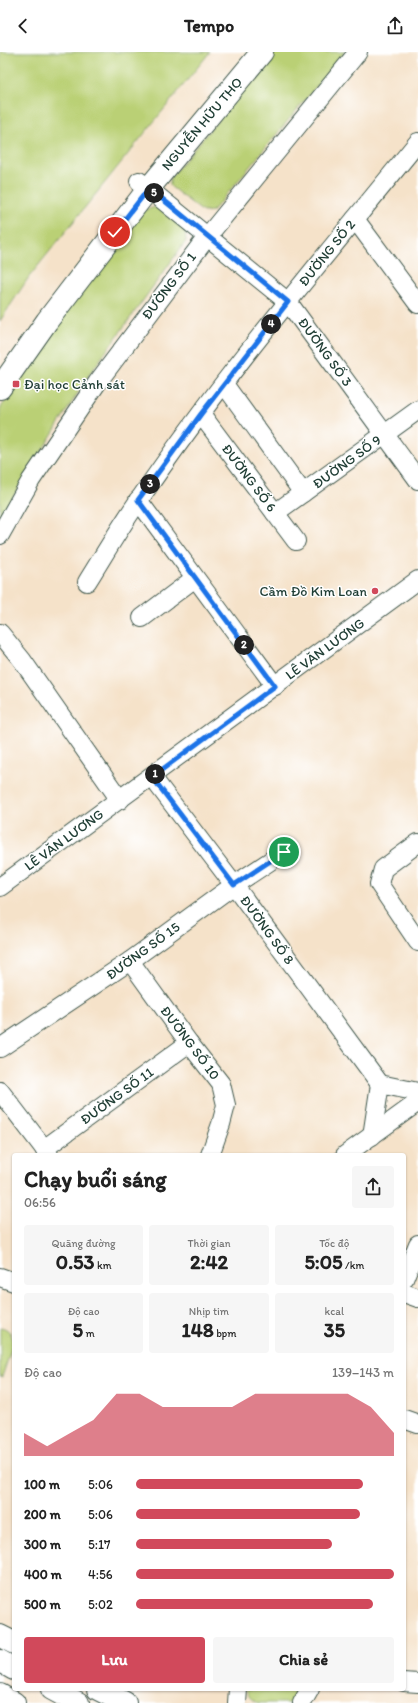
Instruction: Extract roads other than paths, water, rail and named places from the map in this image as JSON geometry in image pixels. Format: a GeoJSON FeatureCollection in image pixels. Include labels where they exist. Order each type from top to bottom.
{"type":"FeatureCollection","features":[{"type":"Feature","properties":{"kind":"main road","name":"NGUYỄN HỮU THỌ"},"geometry":{"type":"LineString","coordinates":[[0,388],[144,185],[245,52]]}},
{"type":"Feature","properties":{"kind":"main road","name":"NGUYỄN HỮU THỌ"},"geometry":{"type":"LineString","coordinates":[[0,362],[36,312],[144,185],[262,52]]}},
{"type":"Feature","properties":{"kind":"main road"},"geometry":{"type":"LineString","coordinates":[[0,1636],[12,1642]]}},
{"type":"Feature","properties":{"kind":"main road"},"geometry":{"type":"LineString","coordinates":[[0,1661],[12,1668]]}},
{"type":"Feature","properties":{"kind":"main road"},"geometry":{"type":"LineString","coordinates":[[56,1691],[78,1703]]}},
{"type":"Feature","properties":{"kind":"main road"},"geometry":{"type":"LineString","coordinates":[[97,1694],[125,1703]]}},
{"type":"Feature","properties":{"kind":"main road"},"geometry":{"type":"LineString","coordinates":[[0,1695],[14,1703]]}},
{"type":"Feature","properties":{"kind":"street","name":"ĐƯỜNG SỐ 1"},"geometry":{"type":"LineString","coordinates":[[0,535],[31,480],[97,383],[207,237],[358,52]]}},
{"type":"Feature","properties":{"kind":"street","name":"ĐƯỜNG SỐ 2"},"geometry":{"type":"LineString","coordinates":[[88,582],[138,500],[201,414],[288,302],[418,142]]}},
{"type":"Feature","properties":{"kind":"street","name":"ĐƯỜNG SỐ 3"},"geometry":{"type":"LineString","coordinates":[[144,185],[288,302],[418,480]]}},
{"type":"Feature","properties":{"kind":"street"},"geometry":{"type":"LineString","coordinates":[[355,219],[418,304]]}},
{"type":"Feature","properties":{"kind":"street"},"geometry":{"type":"LineString","coordinates":[[224,384],[303,493]]}},
{"type":"Feature","properties":{"kind":"street","name":"ĐƯỜNG SỐ 9"},"geometry":{"type":"LineString","coordinates":[[275,513],[418,410]]}},
{"type":"Feature","properties":{"kind":"street","name":"ĐƯỜNG SỐ 6"},"geometry":{"type":"LineString","coordinates":[[201,414],[296,541]]}},
{"type":"Feature","properties":{"kind":"street"},"geometry":{"type":"LineString","coordinates":[[138,500],[275,686]]}},
{"type":"Feature","properties":{"kind":"street"},"geometry":{"type":"LineString","coordinates":[[142,618],[195,578]]}},
{"type":"Feature","properties":{"kind":"street","name":"LÊ VĂN LƯƠNG"},"geometry":{"type":"LineString","coordinates":[[0,887],[152,777],[418,580]]}},
{"type":"Feature","properties":{"kind":"street"},"geometry":{"type":"LineString","coordinates":[[0,633],[22,660],[120,800]]}},
{"type":"Feature","properties":{"kind":"street","name":"ĐƯỜNG SỐ 8"},"geometry":{"type":"LineString","coordinates":[[152,777],[234,885],[380,1084]]}},
{"type":"Feature","properties":{"kind":"street"},"geometry":{"type":"LineString","coordinates":[[418,844],[383,869],[379,884],[418,942]]}},
{"type":"Feature","properties":{"kind":"street","name":"ĐƯỜNG SỐ 15"},"geometry":{"type":"LineString","coordinates":[[0,1048],[130,962],[234,885],[284,852]]}},
{"type":"Feature","properties":{"kind":"street","name":"ĐƯỜNG SỐ 10"},"geometry":{"type":"LineString","coordinates":[[130,962],[221,1084],[226,1105],[211,1153]]}},
{"type":"Feature","properties":{"kind":"street","name":"ĐƯỜNG SỐ 11"},"geometry":{"type":"LineString","coordinates":[[47,1152],[189,1043]]}},
{"type":"Feature","properties":{"kind":"street"},"geometry":{"type":"LineString","coordinates":[[372,1136],[380,1084],[418,1092]]}},
{"type":"Feature","properties":{"kind":"street"},"geometry":{"type":"LineString","coordinates":[[0,1091],[47,1152]]}},
{"type":"Feature","properties":{"kind":"street"},"geometry":{"type":"LineString","coordinates":[[349,1153],[418,1102]]}},
{"type":"Feature","properties":{"kind":"street"},"geometry":{"type":"LineString","coordinates":[[406,1273],[418,1244]]}},
{"type":"Feature","properties":{"kind":"street"},"geometry":{"type":"LineString","coordinates":[[0,1277],[12,1281]]}},
{"type":"Feature","properties":{"kind":"street"},"geometry":{"type":"LineString","coordinates":[[406,1294],[418,1298]]}},
{"type":"Feature","properties":{"kind":"street"},"geometry":{"type":"LineString","coordinates":[[406,1420],[418,1424]]}},
{"type":"Feature","properties":{"kind":"street"},"geometry":{"type":"LineString","coordinates":[[406,1682],[418,1683]]}},
{"type":"Feature","properties":{"kind":"street"},"geometry":{"type":"LineString","coordinates":[[302,1703],[309,1691]]}},
{"type":"Feature","properties":{"kind":"place","name":"Đại học Cảnh sát"},"geometry":{"type":"Point","coordinates":[16,384]}},
{"type":"Feature","properties":{"kind":"place","name":"Cầm Đồ Kim Loan"},"geometry":{"type":"Point","coordinates":[375,591]}}]}
